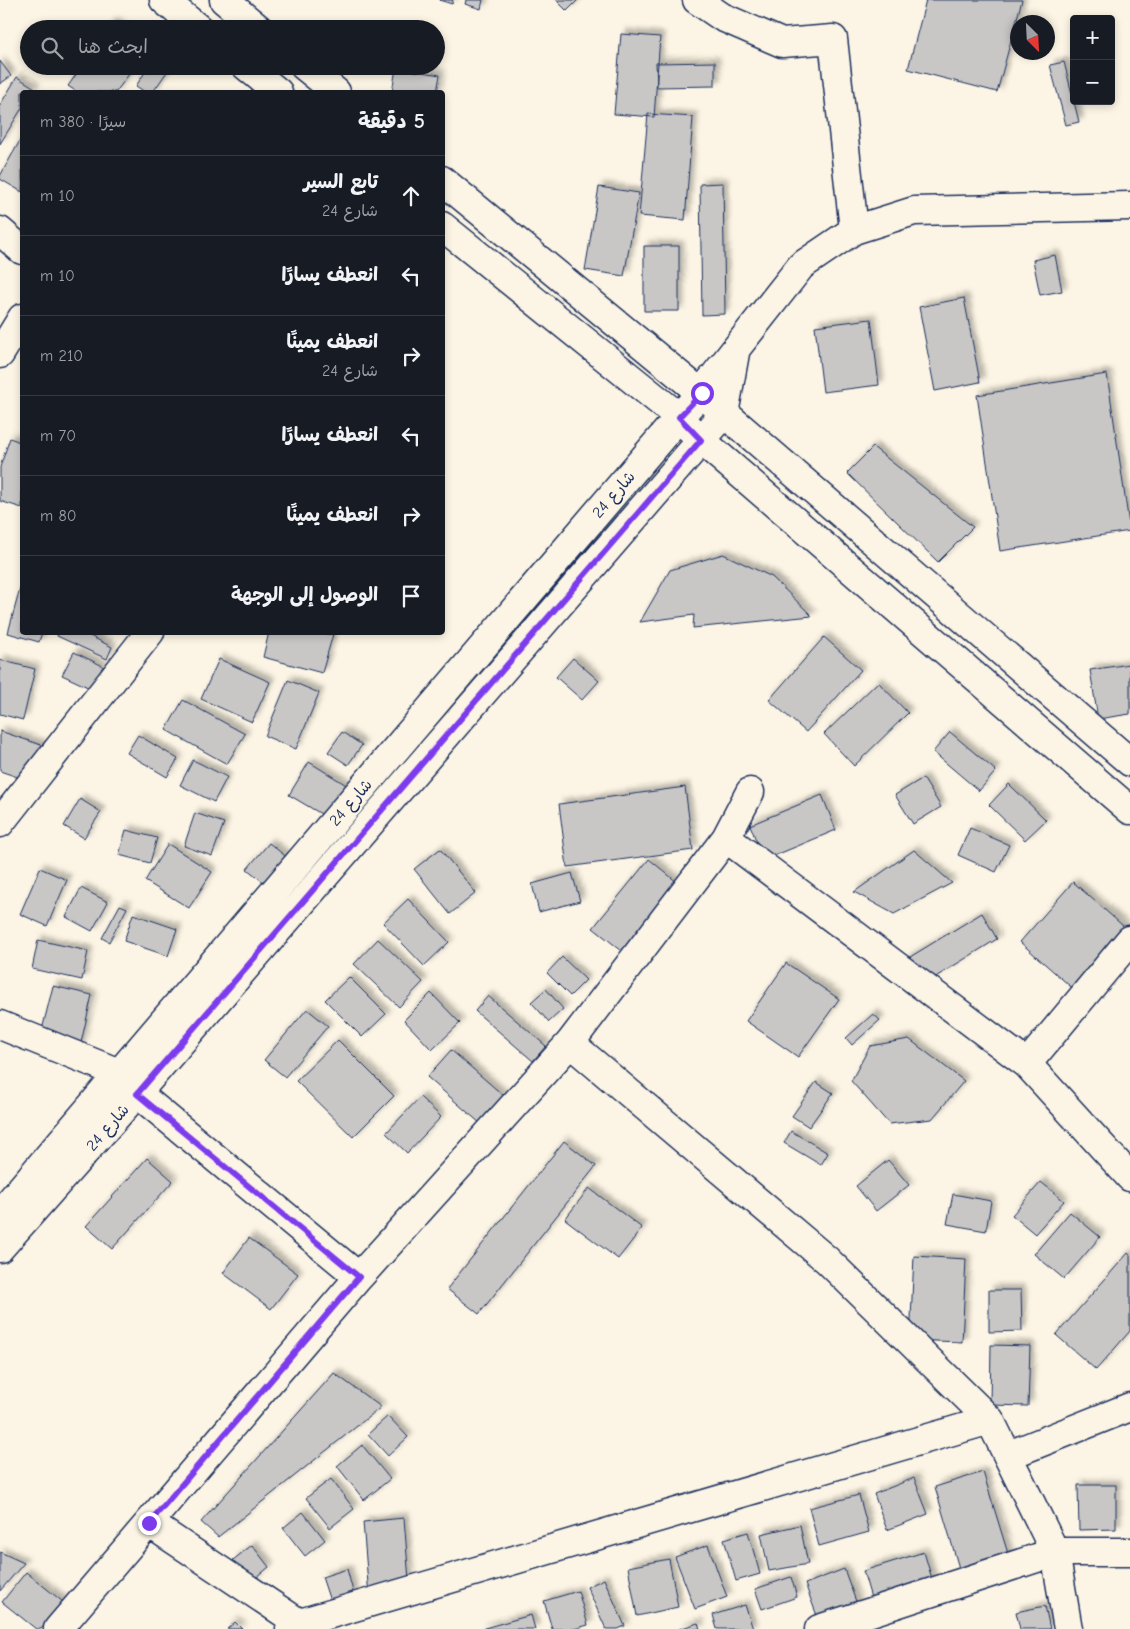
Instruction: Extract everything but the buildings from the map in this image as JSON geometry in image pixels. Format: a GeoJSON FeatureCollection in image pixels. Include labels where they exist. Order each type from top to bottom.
{"type":"FeatureCollection","features":[{"type":"Feature","properties":{"kind":"street"},"geometry":{"type":"LineString","coordinates":[[164,0],[188,20]]}},
{"type":"Feature","properties":{"kind":"street"},"geometry":{"type":"LineString","coordinates":[[224,0],[248,20]]}},
{"type":"Feature","properties":{"kind":"street"},"geometry":{"type":"LineString","coordinates":[[696,0],[722,18],[782,43],[833,39],[854,230]]}},
{"type":"Feature","properties":{"kind":"street"},"geometry":{"type":"LineString","coordinates":[[257,75],[276,90]]}},
{"type":"Feature","properties":{"kind":"street"},"geometry":{"type":"LineString","coordinates":[[315,75],[334,90]]}},
{"type":"Feature","properties":{"kind":"street"},"geometry":{"type":"LineString","coordinates":[[445,182],[702,393],[724,414],[1130,762]]}},
{"type":"Feature","properties":{"kind":"street","name":"شارع 24"},"geometry":{"type":"LineString","coordinates":[[0,1213],[679,417],[702,393],[801,266],[854,230],[914,211],[1130,206]]}},
{"type":"Feature","properties":{"kind":"street"},"geometry":{"type":"LineString","coordinates":[[445,228],[679,417],[701,440],[1130,810]]}},
{"type":"Feature","properties":{"kind":"street"},"geometry":{"type":"LineString","coordinates":[[0,231],[20,248]]}},
{"type":"Feature","properties":{"kind":"street"},"geometry":{"type":"LineString","coordinates":[[0,354],[20,321]]}},
{"type":"Feature","properties":{"kind":"street"},"geometry":{"type":"LineString","coordinates":[[724,414],[735,350]]}},
{"type":"Feature","properties":{"kind":"street","name":"شارع 24"},"geometry":{"type":"LineString","coordinates":[[0,1248],[137,1094],[724,414]]}},
{"type":"Feature","properties":{"kind":"street"},"geometry":{"type":"LineString","coordinates":[[0,823],[148,635]]}},
{"type":"Feature","properties":{"kind":"street"},"geometry":{"type":"LineString","coordinates":[[58,1629],[359,1277],[570,1043],[726,838],[750,792]]}},
{"type":"Feature","properties":{"kind":"street"},"geometry":{"type":"LineString","coordinates":[[726,838],[1027,1064],[1130,1177]]}},
{"type":"Feature","properties":{"kind":"street"},"geometry":{"type":"LineString","coordinates":[[1027,1064],[1130,940]]}},
{"type":"Feature","properties":{"kind":"street"},"geometry":{"type":"LineString","coordinates":[[0,1025],[118,1073]]}},
{"type":"Feature","properties":{"kind":"street"},"geometry":{"type":"LineString","coordinates":[[570,1043],[827,1260],[990,1420],[1009,1455],[1055,1552],[1068,1629]]}},
{"type":"Feature","properties":{"kind":"street"},"geometry":{"type":"LineString","coordinates":[[137,1094],[359,1277]]}},
{"type":"Feature","properties":{"kind":"street"},"geometry":{"type":"LineString","coordinates":[[1009,1455],[1130,1407]]}},
{"type":"Feature","properties":{"kind":"street"},"geometry":{"type":"LineString","coordinates":[[149,1523],[299,1627],[990,1420]]}},
{"type":"Feature","properties":{"kind":"street"},"geometry":{"type":"LineString","coordinates":[[819,1629],[1055,1552],[1130,1552]]}},
{"type":"Feature","properties":{"kind":"route"},"geometry":{"type":"LineString","coordinates":[[149,1523],[359,1277],[137,1094],[701,440],[679,417],[702,393]]}}]}
